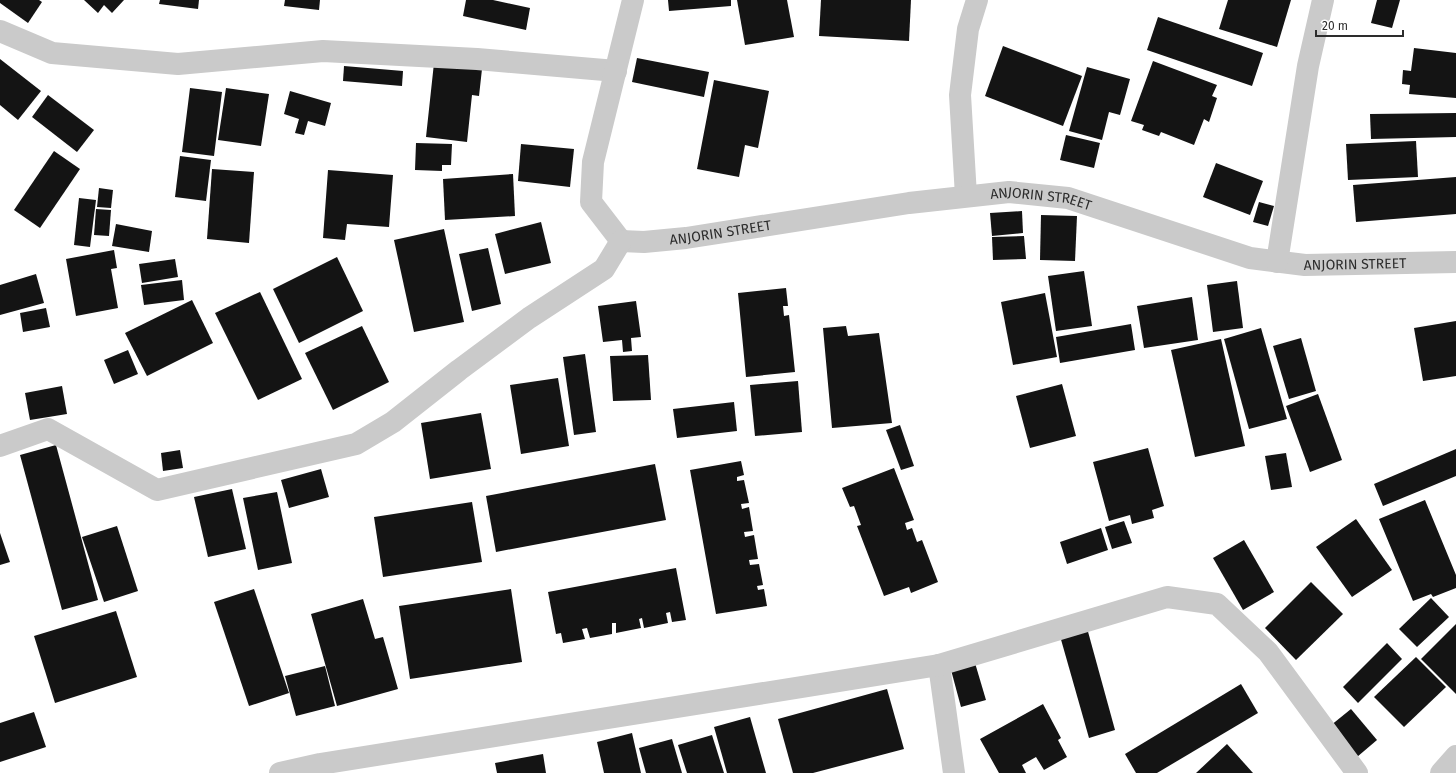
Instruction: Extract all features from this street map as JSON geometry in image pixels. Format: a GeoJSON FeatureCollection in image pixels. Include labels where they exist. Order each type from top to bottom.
{"type":"FeatureCollection","features":[{"type":"Feature","properties":{"kind":"street"},"geometry":{"type":"LineString","coordinates":[[0,446],[48,429],[157,490],[356,444],[393,422],[528,318],[604,269],[621,241],[591,202],[593,162],[633,0]]}},
{"type":"Feature","properties":{"kind":"street"},"geometry":{"type":"LineString","coordinates":[[966,196],[960,95],[968,29],[976,0]]}},
{"type":"Feature","properties":{"kind":"street"},"geometry":{"type":"LineString","coordinates":[[1277,262],[1308,66],[1323,0]]}},
{"type":"Feature","properties":{"kind":"street"},"geometry":{"type":"LineString","coordinates":[[0,31],[52,53],[178,64],[323,51],[477,59],[616,71]]}},
{"type":"Feature","properties":{"kind":"street","name":"ANJORIN STREET"},"geometry":{"type":"LineString","coordinates":[[621,241],[644,242],[686,238],[909,203],[1009,192],[1068,198],[1250,258],[1305,265],[1456,262]]}},
{"type":"Feature","properties":{"kind":"street"},"geometry":{"type":"LineString","coordinates":[[280,773],[320,764],[939,665],[1168,597],[1217,604],[1268,652],[1357,773]]}},
{"type":"Feature","properties":{"kind":"street"},"geometry":{"type":"LineString","coordinates":[[939,665],[954,773]]}},
{"type":"Feature","properties":{"kind":"street"},"geometry":{"type":"LineString","coordinates":[[1441,773],[1456,756]]}},
{"type":"Feature","properties":{"kind":"building"},"geometry":{"type":"Polygon","coordinates":[[[0,0],[39,0],[42,2],[28,23],[0,3],[0,0]]]}},
{"type":"Feature","properties":{"kind":"building"},"geometry":{"type":"Polygon","coordinates":[[[84,0],[124,0],[112,13],[104,5],[98,13],[84,0]]]}},
{"type":"Feature","properties":{"kind":"building"},"geometry":{"type":"Polygon","coordinates":[[[160,0],[199,0],[198,9],[159,4],[160,0]]]}},
{"type":"Feature","properties":{"kind":"building"},"geometry":{"type":"Polygon","coordinates":[[[285,0],[320,0],[319,10],[284,6],[285,0]]]}},
{"type":"Feature","properties":{"kind":"building"},"geometry":{"type":"Polygon","coordinates":[[[466,0],[493,0],[530,8],[526,30],[463,16],[466,0]]]}},
{"type":"Feature","properties":{"kind":"building"},"geometry":{"type":"Polygon","coordinates":[[[668,0],[731,0],[731,6],[669,11],[668,0]]]}},
{"type":"Feature","properties":{"kind":"building"},"geometry":{"type":"Polygon","coordinates":[[[737,0],[787,0],[794,37],[745,45],[737,0]]]}},
{"type":"Feature","properties":{"kind":"building"},"geometry":{"type":"Polygon","coordinates":[[[821,0],[911,0],[909,41],[819,36],[821,0]]]}},
{"type":"Feature","properties":{"kind":"building"},"geometry":{"type":"Polygon","coordinates":[[[1228,0],[1291,0],[1277,47],[1219,29],[1228,0]]]}},
{"type":"Feature","properties":{"kind":"building"},"geometry":{"type":"Polygon","coordinates":[[[1377,0],[1400,0],[1392,28],[1371,23],[1377,0]]]}},
{"type":"Feature","properties":{"kind":"building"},"geometry":{"type":"Polygon","coordinates":[[[1158,17],[1263,53],[1252,86],[1147,50],[1158,17]]]}},
{"type":"Feature","properties":{"kind":"building"},"geometry":{"type":"Polygon","coordinates":[[[1003,46],[1082,76],[1063,126],[985,96],[1003,46]]]}},
{"type":"Feature","properties":{"kind":"building"},"geometry":{"type":"Polygon","coordinates":[[[1414,48],[1456,53],[1456,98],[1409,94],[1410,85],[1402,84],[1403,70],[1411,71],[1414,48]]]}},
{"type":"Feature","properties":{"kind":"building"},"geometry":{"type":"Polygon","coordinates":[[[637,58],[709,72],[704,97],[632,82],[637,58]]]}},
{"type":"Feature","properties":{"kind":"building"},"geometry":{"type":"Polygon","coordinates":[[[0,59],[41,91],[18,120],[0,105],[0,59]]]}},
{"type":"Feature","properties":{"kind":"building"},"geometry":{"type":"Polygon","coordinates":[[[1153,61],[1217,85],[1212,96],[1217,98],[1209,122],[1204,119],[1194,145],[1161,132],[1159,136],[1142,130],[1144,125],[1131,121],[1153,61]]]}},
{"type":"Feature","properties":{"kind":"building"},"geometry":{"type":"Polygon","coordinates":[[[434,63],[482,69],[479,96],[472,95],[467,142],[426,137],[434,63]]]}},
{"type":"Feature","properties":{"kind":"building"},"geometry":{"type":"Polygon","coordinates":[[[344,66],[403,71],[402,86],[343,81],[344,66]]]}},
{"type":"Feature","properties":{"kind":"building"},"geometry":{"type":"Polygon","coordinates":[[[1087,67],[1130,79],[1120,115],[1109,112],[1102,140],[1069,131],[1087,67]]]}},
{"type":"Feature","properties":{"kind":"building"},"geometry":{"type":"Polygon","coordinates":[[[714,80],[769,91],[758,148],[745,145],[739,177],[697,169],[714,80]]]}},
{"type":"Feature","properties":{"kind":"building"},"geometry":{"type":"Polygon","coordinates":[[[190,88],[222,92],[214,156],[182,152],[190,88]]]}},
{"type":"Feature","properties":{"kind":"building"},"geometry":{"type":"Polygon","coordinates":[[[226,88],[269,94],[261,146],[218,140],[226,88]]]}},
{"type":"Feature","properties":{"kind":"building"},"geometry":{"type":"Polygon","coordinates":[[[290,91],[331,103],[325,126],[308,121],[304,135],[295,133],[299,119],[284,114],[290,91]]]}},
{"type":"Feature","properties":{"kind":"building"},"geometry":{"type":"Polygon","coordinates":[[[48,95],[94,130],[77,152],[32,117],[48,95]]]}},
{"type":"Feature","properties":{"kind":"building"},"geometry":{"type":"Polygon","coordinates":[[[1456,113],[1456,137],[1371,139],[1370,114],[1456,113]]]}},
{"type":"Feature","properties":{"kind":"building"},"geometry":{"type":"Polygon","coordinates":[[[1066,135],[1100,143],[1094,168],[1060,160],[1066,135]]]}},
{"type":"Feature","properties":{"kind":"building"},"geometry":{"type":"Polygon","coordinates":[[[1416,141],[1418,177],[1348,180],[1346,144],[1416,141]]]}},
{"type":"Feature","properties":{"kind":"building"},"geometry":{"type":"Polygon","coordinates":[[[416,143],[452,144],[451,165],[442,165],[442,171],[415,170],[416,143]]]}},
{"type":"Feature","properties":{"kind":"building"},"geometry":{"type":"Polygon","coordinates":[[[521,144],[574,149],[570,187],[518,181],[521,144]]]}},
{"type":"Feature","properties":{"kind":"building"},"geometry":{"type":"Polygon","coordinates":[[[54,151],[80,169],[40,228],[14,210],[54,151]]]}},
{"type":"Feature","properties":{"kind":"building"},"geometry":{"type":"Polygon","coordinates":[[[180,156],[211,160],[206,201],[175,197],[180,156]]]}},
{"type":"Feature","properties":{"kind":"building"},"geometry":{"type":"Polygon","coordinates":[[[1216,163],[1263,181],[1250,215],[1203,197],[1216,163]]]}},
{"type":"Feature","properties":{"kind":"building"},"geometry":{"type":"Polygon","coordinates":[[[212,169],[254,172],[249,243],[207,239],[212,169]]]}},
{"type":"Feature","properties":{"kind":"building"},"geometry":{"type":"Polygon","coordinates":[[[328,170],[393,175],[389,227],[347,224],[345,240],[323,238],[328,170]]]}},
{"type":"Feature","properties":{"kind":"building"},"geometry":{"type":"Polygon","coordinates":[[[513,174],[515,216],[445,220],[443,179],[513,174]]]}},
{"type":"Feature","properties":{"kind":"building"},"geometry":{"type":"Polygon","coordinates":[[[1456,177],[1456,214],[1356,222],[1353,185],[1456,177]]]}},
{"type":"Feature","properties":{"kind":"building"},"geometry":{"type":"Polygon","coordinates":[[[99,188],[113,190],[111,208],[97,207],[99,188]]]}},
{"type":"Feature","properties":{"kind":"building"},"geometry":{"type":"Polygon","coordinates":[[[79,198],[96,200],[90,247],[74,245],[79,198]]]}},
{"type":"Feature","properties":{"kind":"building"},"geometry":{"type":"Polygon","coordinates":[[[1259,202],[1274,206],[1268,226],[1253,222],[1259,202]]]}},
{"type":"Feature","properties":{"kind":"building"},"geometry":{"type":"Polygon","coordinates":[[[96,209],[111,210],[109,236],[94,235],[96,209]]]}},
{"type":"Feature","properties":{"kind":"building"},"geometry":{"type":"Polygon","coordinates":[[[1022,211],[1023,233],[992,236],[990,213],[1022,211]]]}},
{"type":"Feature","properties":{"kind":"building"},"geometry":{"type":"Polygon","coordinates":[[[1041,215],[1077,216],[1075,261],[1040,260],[1041,215]]]}},
{"type":"Feature","properties":{"kind":"building"},"geometry":{"type":"Polygon","coordinates":[[[541,222],[551,263],[505,274],[495,234],[541,222]]]}},
{"type":"Feature","properties":{"kind":"building"},"geometry":{"type":"Polygon","coordinates":[[[116,224],[152,231],[149,252],[112,246],[116,224]]]}},
{"type":"Feature","properties":{"kind":"building"},"geometry":{"type":"Polygon","coordinates":[[[444,229],[464,322],[414,332],[394,240],[444,229]]]}},
{"type":"Feature","properties":{"kind":"building"},"geometry":{"type":"Polygon","coordinates":[[[1024,236],[1026,259],[993,260],[992,237],[1024,236]]]}},
{"type":"Feature","properties":{"kind":"building"},"geometry":{"type":"Polygon","coordinates":[[[488,248],[501,304],[472,311],[459,254],[488,248]]]}},
{"type":"Feature","properties":{"kind":"building"},"geometry":{"type":"Polygon","coordinates":[[[114,250],[117,268],[111,269],[118,308],[76,316],[66,259],[114,250]]]}},
{"type":"Feature","properties":{"kind":"building"},"geometry":{"type":"Polygon","coordinates":[[[337,257],[363,311],[299,343],[273,289],[337,257]]]}},
{"type":"Feature","properties":{"kind":"building"},"geometry":{"type":"Polygon","coordinates":[[[175,259],[178,277],[142,283],[139,264],[175,259]]]}},
{"type":"Feature","properties":{"kind":"building"},"geometry":{"type":"Polygon","coordinates":[[[1084,271],[1092,326],[1056,331],[1048,276],[1084,271]]]}},
{"type":"Feature","properties":{"kind":"building"},"geometry":{"type":"Polygon","coordinates":[[[36,274],[44,303],[0,315],[0,285],[36,274]]]}},
{"type":"Feature","properties":{"kind":"building"},"geometry":{"type":"Polygon","coordinates":[[[182,280],[184,300],[144,305],[141,285],[182,280]]]}},
{"type":"Feature","properties":{"kind":"building"},"geometry":{"type":"Polygon","coordinates":[[[1237,281],[1243,328],[1213,332],[1207,285],[1237,281]]]}},
{"type":"Feature","properties":{"kind":"building"},"geometry":{"type":"Polygon","coordinates":[[[786,288],[788,306],[783,306],[784,316],[789,315],[795,372],[746,377],[738,293],[786,288]]]}},
{"type":"Feature","properties":{"kind":"building"},"geometry":{"type":"Polygon","coordinates":[[[260,292],[302,379],[258,400],[215,313],[260,292]]]}},
{"type":"Feature","properties":{"kind":"building"},"geometry":{"type":"Polygon","coordinates":[[[1045,293],[1057,357],[1013,365],[1001,302],[1045,293]]]}},
{"type":"Feature","properties":{"kind":"building"},"geometry":{"type":"Polygon","coordinates":[[[1192,297],[1198,340],[1144,348],[1137,306],[1192,297]]]}},
{"type":"Feature","properties":{"kind":"building"},"geometry":{"type":"Polygon","coordinates":[[[192,300],[213,343],[147,376],[125,333],[192,300]]]}},
{"type":"Feature","properties":{"kind":"building"},"geometry":{"type":"Polygon","coordinates":[[[636,301],[641,337],[631,338],[632,351],[623,352],[622,340],[603,342],[598,306],[636,301]]]}},
{"type":"Feature","properties":{"kind":"building"},"geometry":{"type":"Polygon","coordinates":[[[46,308],[50,327],[23,332],[20,313],[46,308]]]}},
{"type":"Feature","properties":{"kind":"building"},"geometry":{"type":"Polygon","coordinates":[[[1456,321],[1456,376],[1423,381],[1414,328],[1456,321]]]}},
{"type":"Feature","properties":{"kind":"building"},"geometry":{"type":"Polygon","coordinates":[[[1131,324],[1135,350],[1060,363],[1056,337],[1131,324]]]}},
{"type":"Feature","properties":{"kind":"building"},"geometry":{"type":"Polygon","coordinates":[[[362,326],[389,382],[333,410],[305,353],[362,326]]]}},
{"type":"Feature","properties":{"kind":"building"},"geometry":{"type":"Polygon","coordinates":[[[846,326],[848,336],[879,333],[892,423],[832,428],[823,328],[846,326]]]}},
{"type":"Feature","properties":{"kind":"building"},"geometry":{"type":"Polygon","coordinates":[[[1261,328],[1287,419],[1249,429],[1224,339],[1261,328]]]}},
{"type":"Feature","properties":{"kind":"building"},"geometry":{"type":"Polygon","coordinates":[[[1301,338],[1316,391],[1289,399],[1273,346],[1301,338]]]}},
{"type":"Feature","properties":{"kind":"building"},"geometry":{"type":"Polygon","coordinates":[[[1221,339],[1245,446],[1195,457],[1171,350],[1221,339]]]}},
{"type":"Feature","properties":{"kind":"building"},"geometry":{"type":"Polygon","coordinates":[[[128,350],[138,374],[114,384],[104,360],[128,350]]]}},
{"type":"Feature","properties":{"kind":"building"},"geometry":{"type":"Polygon","coordinates":[[[585,354],[596,432],[574,435],[563,357],[585,354]]]}},
{"type":"Feature","properties":{"kind":"building"},"geometry":{"type":"Polygon","coordinates":[[[648,355],[651,400],[613,401],[610,356],[648,355]]]}},
{"type":"Feature","properties":{"kind":"building"},"geometry":{"type":"Polygon","coordinates":[[[558,378],[569,446],[521,454],[510,385],[558,378]]]}},
{"type":"Feature","properties":{"kind":"building"},"geometry":{"type":"Polygon","coordinates":[[[798,381],[802,432],[755,436],[750,385],[798,381]]]}},
{"type":"Feature","properties":{"kind":"building"},"geometry":{"type":"Polygon","coordinates":[[[1062,384],[1076,436],[1030,448],[1016,396],[1062,384]]]}},
{"type":"Feature","properties":{"kind":"building"},"geometry":{"type":"Polygon","coordinates":[[[62,386],[67,414],[30,420],[25,393],[62,386]]]}},
{"type":"Feature","properties":{"kind":"building"},"geometry":{"type":"Polygon","coordinates":[[[1318,394],[1342,460],[1310,472],[1286,406],[1318,394]]]}},
{"type":"Feature","properties":{"kind":"building"},"geometry":{"type":"Polygon","coordinates":[[[734,402],[737,431],[677,438],[673,409],[734,402]]]}},
{"type":"Feature","properties":{"kind":"building"},"geometry":{"type":"Polygon","coordinates":[[[481,413],[491,469],[430,479],[421,423],[481,413]]]}},
{"type":"Feature","properties":{"kind":"building"},"geometry":{"type":"Polygon","coordinates":[[[900,425],[914,466],[901,470],[886,430],[900,425]]]}},
{"type":"Feature","properties":{"kind":"building"},"geometry":{"type":"Polygon","coordinates":[[[56,445],[98,600],[62,610],[20,455],[56,445]]]}},
{"type":"Feature","properties":{"kind":"building"},"geometry":{"type":"Polygon","coordinates":[[[1148,448],[1164,506],[1152,510],[1154,518],[1132,524],[1130,515],[1109,521],[1093,462],[1148,448]]]}},
{"type":"Feature","properties":{"kind":"building"},"geometry":{"type":"Polygon","coordinates":[[[1456,449],[1456,476],[1383,506],[1374,484],[1456,449]]]}},
{"type":"Feature","properties":{"kind":"building"},"geometry":{"type":"Polygon","coordinates":[[[180,450],[183,468],[163,471],[161,453],[180,450]]]}},
{"type":"Feature","properties":{"kind":"building"},"geometry":{"type":"Polygon","coordinates":[[[1286,453],[1292,487],[1271,490],[1265,456],[1286,453]]]}},
{"type":"Feature","properties":{"kind":"building"},"geometry":{"type":"Polygon","coordinates":[[[741,461],[744,475],[737,477],[737,481],[744,480],[749,503],[741,504],[742,509],[749,507],[753,531],[744,532],[745,537],[754,535],[758,559],[749,560],[750,565],[759,564],[763,585],[757,586],[758,590],[764,589],[767,606],[716,614],[690,470],[741,461]]]}},
{"type":"Feature","properties":{"kind":"building"},"geometry":{"type":"Polygon","coordinates":[[[655,464],[666,520],[496,552],[486,496],[655,464]]]}},
{"type":"Feature","properties":{"kind":"building"},"geometry":{"type":"Polygon","coordinates":[[[894,468],[914,520],[905,523],[907,530],[912,528],[917,542],[922,540],[938,582],[911,593],[909,587],[884,596],[857,526],[861,525],[854,506],[850,507],[842,488],[894,468]]]}},
{"type":"Feature","properties":{"kind":"building"},"geometry":{"type":"Polygon","coordinates":[[[321,469],[329,497],[289,508],[281,480],[321,469]]]}},
{"type":"Feature","properties":{"kind":"building"},"geometry":{"type":"Polygon","coordinates":[[[232,489],[246,549],[208,557],[194,497],[232,489]]]}},
{"type":"Feature","properties":{"kind":"building"},"geometry":{"type":"Polygon","coordinates":[[[277,492],[292,563],[258,570],[243,498],[277,492]]]}},
{"type":"Feature","properties":{"kind":"building"},"geometry":{"type":"Polygon","coordinates":[[[1425,500],[1456,575],[1456,588],[1433,597],[1431,594],[1413,601],[1379,519],[1425,500]]]}},
{"type":"Feature","properties":{"kind":"building"},"geometry":{"type":"Polygon","coordinates":[[[472,502],[482,562],[383,577],[374,517],[472,502]]]}},
{"type":"Feature","properties":{"kind":"building"},"geometry":{"type":"Polygon","coordinates":[[[1356,519],[1392,570],[1352,597],[1316,547],[1356,519]]]}},
{"type":"Feature","properties":{"kind":"building"},"geometry":{"type":"Polygon","coordinates":[[[1124,521],[1132,543],[1112,549],[1105,527],[1124,521]]]}},
{"type":"Feature","properties":{"kind":"building"},"geometry":{"type":"Polygon","coordinates":[[[117,526],[138,591],[104,602],[82,537],[117,526]]]}},
{"type":"Feature","properties":{"kind":"building"},"geometry":{"type":"Polygon","coordinates":[[[1101,528],[1108,550],[1067,564],[1060,542],[1101,528]]]}},
{"type":"Feature","properties":{"kind":"building"},"geometry":{"type":"Polygon","coordinates":[[[0,533],[10,562],[0,565],[0,533]]]}},
{"type":"Feature","properties":{"kind":"building"},"geometry":{"type":"Polygon","coordinates":[[[1244,540],[1274,592],[1243,610],[1213,558],[1244,540]]]}},
{"type":"Feature","properties":{"kind":"building"},"geometry":{"type":"Polygon","coordinates":[[[676,568],[686,620],[672,622],[670,612],[666,613],[668,623],[644,628],[642,618],[639,619],[641,628],[616,633],[616,623],[612,623],[612,634],[590,638],[587,628],[582,629],[585,639],[563,643],[561,633],[556,634],[548,592],[676,568]]]}},
{"type":"Feature","properties":{"kind":"building"},"geometry":{"type":"Polygon","coordinates":[[[1311,582],[1343,614],[1296,660],[1265,628],[1311,582]]]}},
{"type":"Feature","properties":{"kind":"building"},"geometry":{"type":"Polygon","coordinates":[[[254,589],[289,693],[249,706],[214,602],[254,589]]]}},
{"type":"Feature","properties":{"kind":"building"},"geometry":{"type":"Polygon","coordinates":[[[511,589],[522,662],[410,679],[399,606],[511,589]]]}},
{"type":"Feature","properties":{"kind":"building"},"geometry":{"type":"Polygon","coordinates":[[[1431,598],[1449,617],[1417,647],[1399,629],[1431,598]]]}},
{"type":"Feature","properties":{"kind":"building"},"geometry":{"type":"Polygon","coordinates":[[[363,599],[375,639],[383,637],[398,689],[337,706],[311,614],[363,599]]]}},
{"type":"Feature","properties":{"kind":"building"},"geometry":{"type":"Polygon","coordinates":[[[116,611],[137,677],[55,703],[34,636],[116,611]]]}},
{"type":"Feature","properties":{"kind":"building"},"geometry":{"type":"Polygon","coordinates":[[[1456,624],[1456,694],[1421,659],[1456,624]]]}},
{"type":"Feature","properties":{"kind":"building"},"geometry":{"type":"Polygon","coordinates":[[[1087,628],[1115,730],[1089,738],[1060,636],[1087,628]]]}},
{"type":"Feature","properties":{"kind":"building"},"geometry":{"type":"Polygon","coordinates":[[[1387,643],[1402,659],[1358,703],[1343,687],[1387,643]]]}},
{"type":"Feature","properties":{"kind":"building"},"geometry":{"type":"Polygon","coordinates":[[[1416,657],[1446,687],[1404,727],[1374,697],[1416,657]]]}},
{"type":"Feature","properties":{"kind":"building"},"geometry":{"type":"Polygon","coordinates":[[[975,663],[986,700],[961,707],[951,670],[975,663]]]}},
{"type":"Feature","properties":{"kind":"building"},"geometry":{"type":"Polygon","coordinates":[[[325,666],[335,706],[296,716],[285,676],[325,666]]]}},
{"type":"Feature","properties":{"kind":"building"},"geometry":{"type":"Polygon","coordinates":[[[1241,684],[1258,713],[1157,773],[1136,773],[1125,754],[1241,684]]]}},
{"type":"Feature","properties":{"kind":"building"},"geometry":{"type":"Polygon","coordinates":[[[887,689],[904,749],[813,773],[793,773],[778,719],[887,689]]]}},
{"type":"Feature","properties":{"kind":"building"},"geometry":{"type":"Polygon","coordinates":[[[1043,704],[1061,738],[1058,740],[1067,757],[1044,770],[1036,757],[1022,765],[1026,773],[999,773],[980,739],[1043,704]]]}},
{"type":"Feature","properties":{"kind":"building"},"geometry":{"type":"Polygon","coordinates":[[[1351,709],[1377,740],[1357,757],[1330,726],[1351,709]]]}},
{"type":"Feature","properties":{"kind":"building"},"geometry":{"type":"Polygon","coordinates":[[[34,712],[46,747],[0,762],[0,723],[34,712]]]}},
{"type":"Feature","properties":{"kind":"building"},"geometry":{"type":"Polygon","coordinates":[[[750,717],[766,773],[727,773],[714,727],[750,717]]]}},
{"type":"Feature","properties":{"kind":"building"},"geometry":{"type":"Polygon","coordinates":[[[632,733],[641,773],[604,773],[597,742],[632,733]]]}},
{"type":"Feature","properties":{"kind":"building"},"geometry":{"type":"Polygon","coordinates":[[[712,735],[724,773],[687,773],[678,745],[712,735]]]}},
{"type":"Feature","properties":{"kind":"building"},"geometry":{"type":"Polygon","coordinates":[[[672,739],[682,773],[646,773],[639,748],[672,739]]]}},
{"type":"Feature","properties":{"kind":"building"},"geometry":{"type":"Polygon","coordinates":[[[1227,744],[1253,773],[1196,773],[1227,744]]]}},
{"type":"Feature","properties":{"kind":"building"},"geometry":{"type":"Polygon","coordinates":[[[543,754],[546,773],[497,773],[495,763],[543,754]]]}}]}
